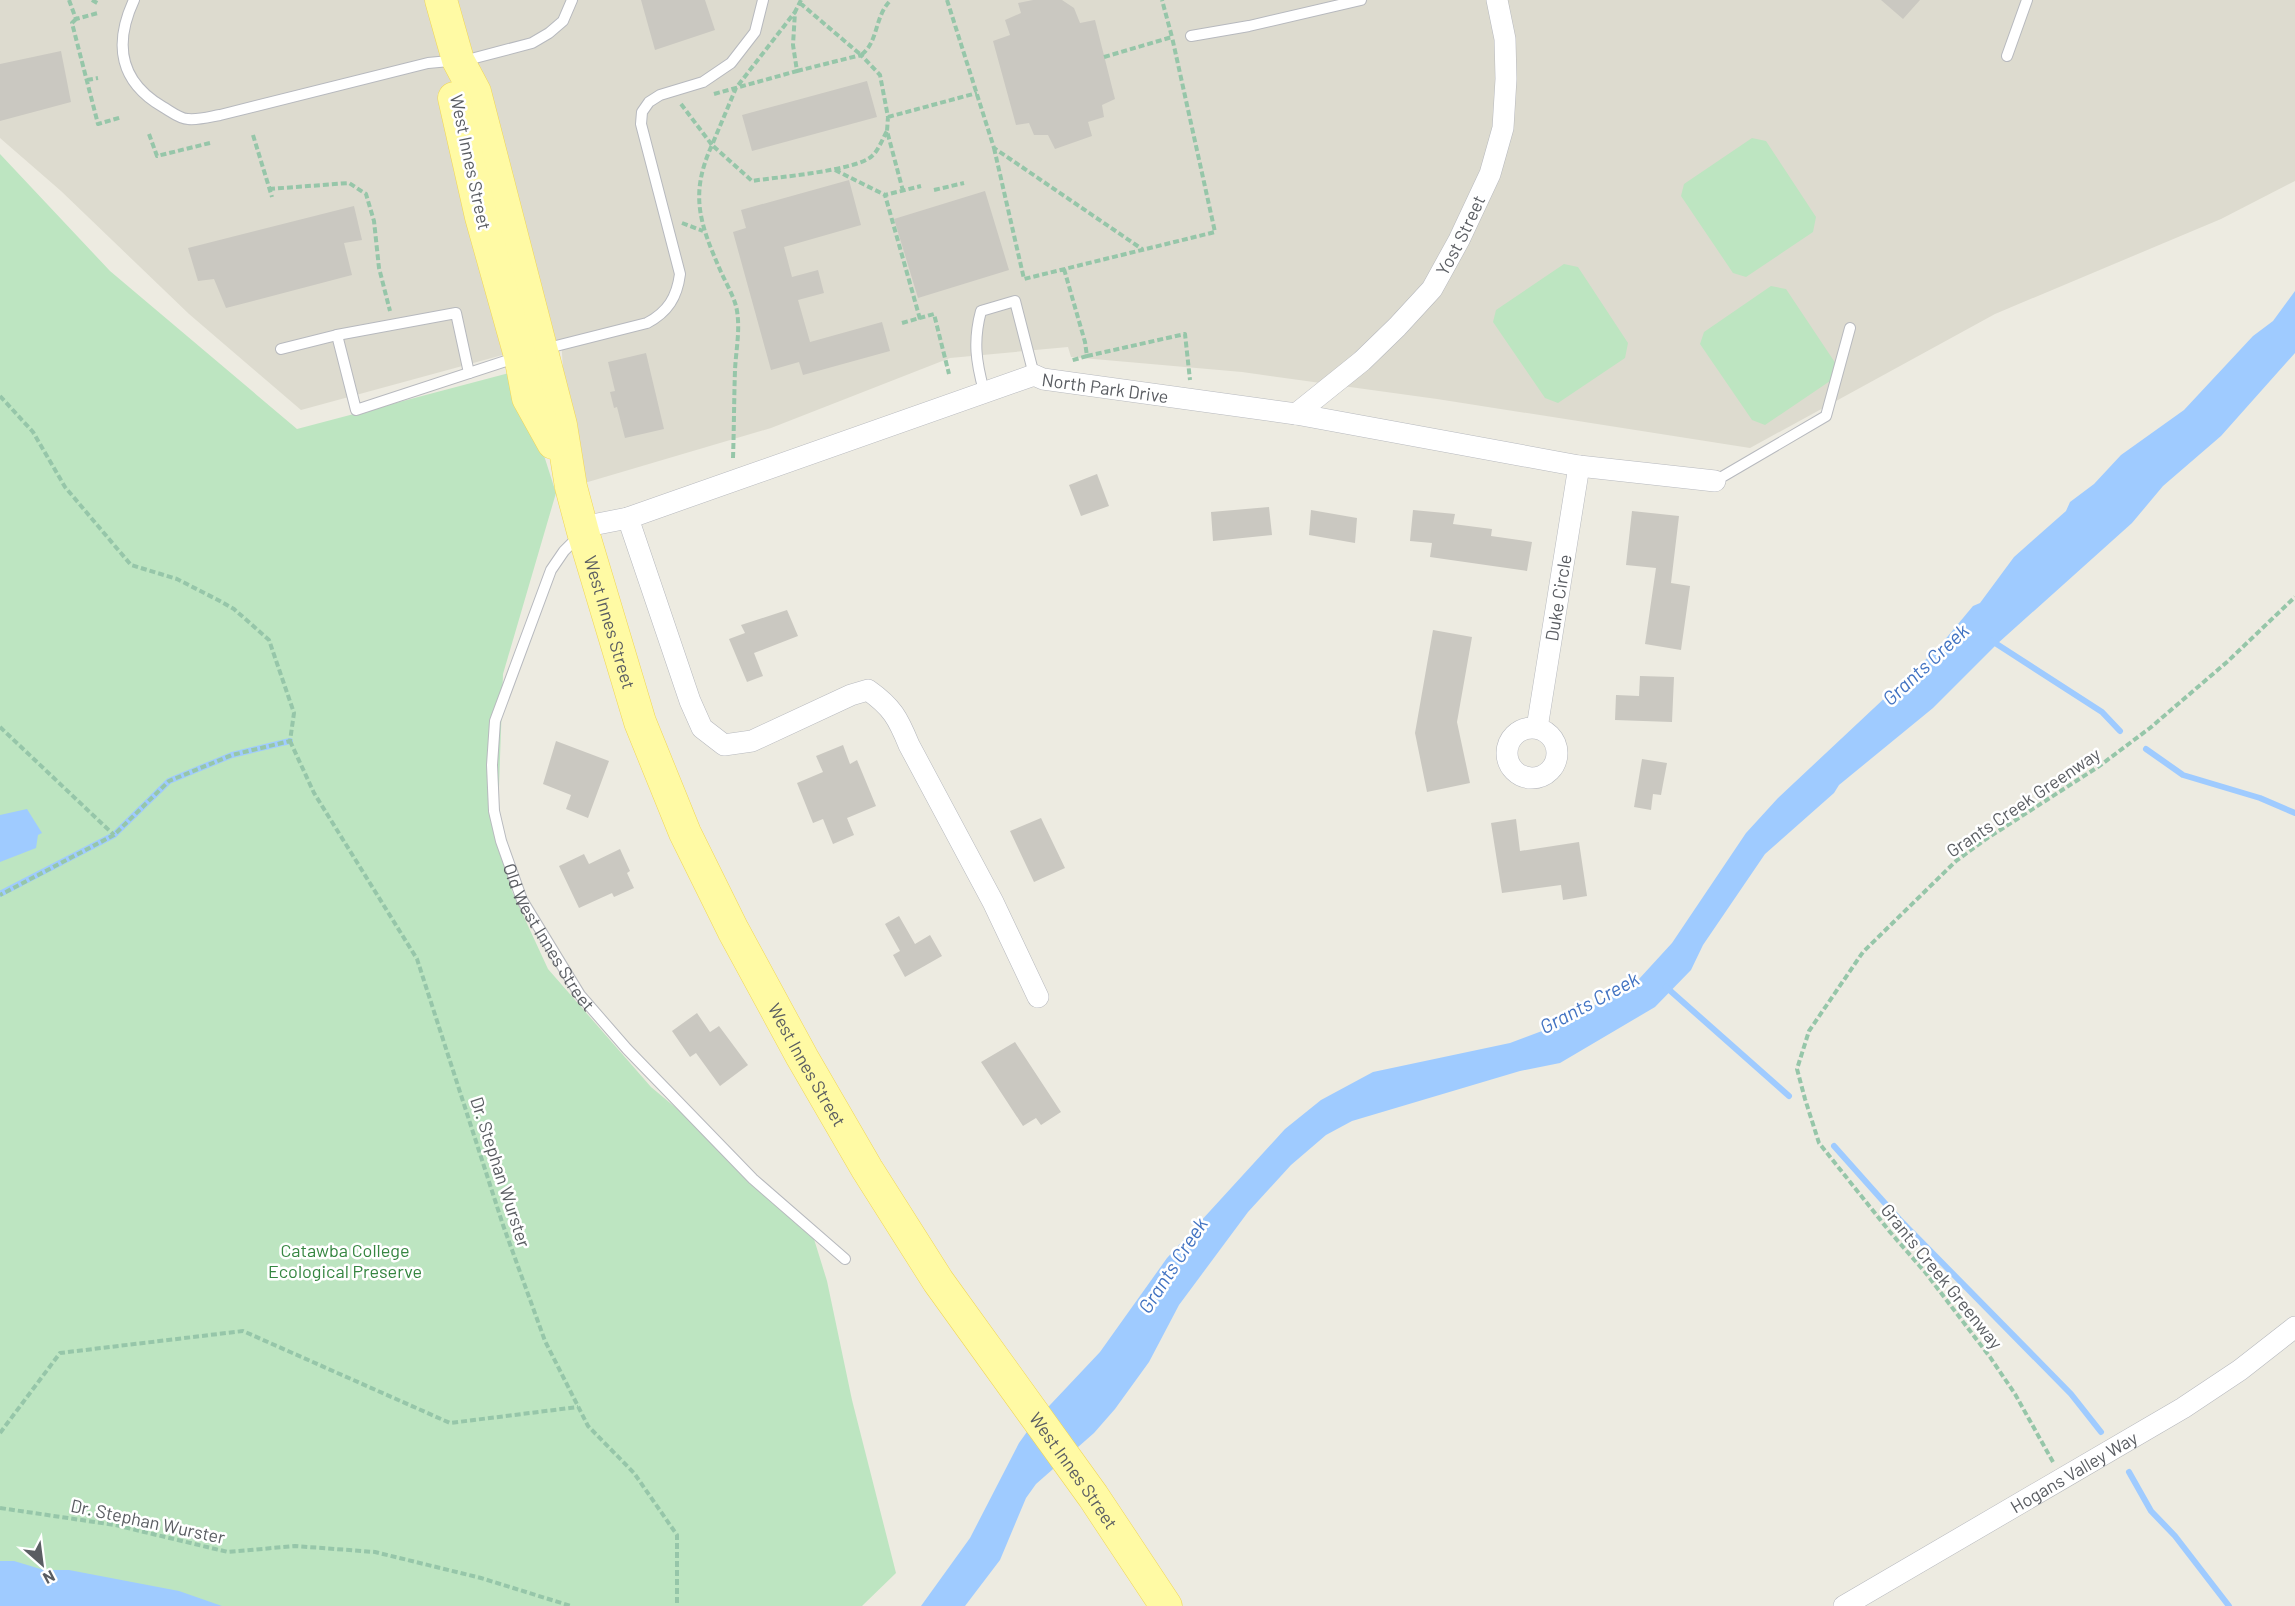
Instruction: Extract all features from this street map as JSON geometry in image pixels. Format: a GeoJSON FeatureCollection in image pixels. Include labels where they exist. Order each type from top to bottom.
{"type":"FeatureCollection","features":[{"type":"Feature","properties":{"kind":"main road","name":"West Innes Street"},"geometry":{"type":"LineString","coordinates":[[441,0],[458,60],[454,98],[481,217],[530,353],[528,398],[567,464],[582,529],[640,722],[685,833],[733,930],[802,1058],[867,1168],[938,1281],[1093,1496],[1166,1606]]}},
{"type":"Feature","properties":{"kind":"street","name":"Yost Street"},"geometry":{"type":"LineString","coordinates":[[1296,414],[1362,361],[1432,289],[1459,240],[1490,174],[1503,128],[1506,79],[1505,39],[1497,0]]}},
{"type":"Feature","properties":{"kind":"street","name":"North Park Drive"},"geometry":{"type":"LineString","coordinates":[[582,529],[628,518],[1034,375],[1043,379],[1296,414],[1579,466],[1715,481]]}},
{"type":"Feature","properties":{"kind":"street","name":"Duke Circle"},"geometry":{"type":"LineString","coordinates":[[1538,728],[1579,466]]}},
{"type":"Feature","properties":{"kind":"street"},"geometry":{"type":"LineString","coordinates":[[628,518],[690,701],[702,728],[724,745],[752,741],[851,695],[868,690],[887,704],[899,720],[909,745],[993,902],[1038,997]]}},
{"type":"Feature","properties":{"kind":"street","name":"Hogans Valley Way"},"geometry":{"type":"LineString","coordinates":[[1844,1606],[2183,1408],[2240,1370],[2295,1327]]}},
{"type":"Feature","properties":{"kind":"lane"},"geometry":{"type":"LineString","coordinates":[[134,0],[127,17],[123,43],[125,63],[134,84],[150,99],[185,120],[220,115],[428,63],[471,59],[532,43],[549,33],[562,21],[572,0]]}},
{"type":"Feature","properties":{"kind":"lane"},"geometry":{"type":"LineString","coordinates":[[338,335],[356,410],[530,353],[647,324],[661,316],[671,304],[678,290],[680,274],[641,124],[642,112],[649,102],[660,95],[703,82],[731,63],[755,32],[763,0]]}},
{"type":"Feature","properties":{"kind":"lane"},"geometry":{"type":"LineString","coordinates":[[1191,36],[1250,26],[1361,0]]}},
{"type":"Feature","properties":{"kind":"lane"},"geometry":{"type":"LineString","coordinates":[[2007,56],[2027,0]]}},
{"type":"Feature","properties":{"kind":"lane"},"geometry":{"type":"LineString","coordinates":[[984,391],[977,364],[975,332],[981,311],[1015,301],[1034,375]]}},
{"type":"Feature","properties":{"kind":"lane"},"geometry":{"type":"LineString","coordinates":[[281,349],[338,335],[456,313],[469,373]]}},
{"type":"Feature","properties":{"kind":"lane"},"geometry":{"type":"LineString","coordinates":[[1715,481],[1826,416],[1851,328]]}},
{"type":"Feature","properties":{"kind":"lane","name":"Old West Innes Street"},"geometry":{"type":"LineString","coordinates":[[582,529],[551,570],[495,721],[492,765],[494,811],[501,841],[515,881],[522,900],[580,995],[627,1049],[753,1179],[844,1259]]}},
{"type":"Feature","properties":{"kind":"path"},"geometry":{"type":"LineString","coordinates":[[69,0],[76,19]]}},
{"type":"Feature","properties":{"kind":"path"},"geometry":{"type":"LineString","coordinates":[[92,0],[99,4]]}},
{"type":"Feature","properties":{"kind":"path"},"geometry":{"type":"LineString","coordinates":[[714,94],[861,55],[870,48],[879,15],[891,0]]}},
{"type":"Feature","properties":{"kind":"path"},"geometry":{"type":"LineString","coordinates":[[947,0],[994,148],[1024,279],[1215,232],[1162,0]]}},
{"type":"Feature","properties":{"kind":"path"},"geometry":{"type":"LineString","coordinates":[[691,100],[680,103],[712,145],[752,180],[835,170],[872,156],[886,131],[888,117],[880,75],[861,55],[800,2],[795,12],[736,88],[712,145],[702,166],[698,189],[704,231],[736,305],[739,336],[735,369],[733,458]]}},
{"type":"Feature","properties":{"kind":"path"},"geometry":{"type":"LineString","coordinates":[[795,12],[794,45],[797,71]]}},
{"type":"Feature","properties":{"kind":"path"},"geometry":{"type":"LineString","coordinates":[[98,13],[76,19],[72,23],[98,124],[122,117]]}},
{"type":"Feature","properties":{"kind":"path"},"geometry":{"type":"LineString","coordinates":[[1104,57],[1172,37]]}},
{"type":"Feature","properties":{"kind":"path"},"geometry":{"type":"LineString","coordinates":[[87,80],[98,78]]}},
{"type":"Feature","properties":{"kind":"path"},"geometry":{"type":"LineString","coordinates":[[888,117],[977,93]]}},
{"type":"Feature","properties":{"kind":"path"},"geometry":{"type":"LineString","coordinates":[[886,131],[903,191]]}},
{"type":"Feature","properties":{"kind":"path"},"geometry":{"type":"LineString","coordinates":[[149,134],[157,156],[210,143]]}},
{"type":"Feature","properties":{"kind":"path"},"geometry":{"type":"LineString","coordinates":[[253,135],[272,196]]}},
{"type":"Feature","properties":{"kind":"path"},"geometry":{"type":"LineString","coordinates":[[994,148],[1142,249]]}},
{"type":"Feature","properties":{"kind":"path"},"geometry":{"type":"LineString","coordinates":[[835,170],[885,195],[921,186]]}},
{"type":"Feature","properties":{"kind":"path"},"geometry":{"type":"LineString","coordinates":[[269,189],[349,183],[366,194],[374,221],[379,268],[393,324]]}},
{"type":"Feature","properties":{"kind":"path"},"geometry":{"type":"LineString","coordinates":[[934,190],[964,183]]}},
{"type":"Feature","properties":{"kind":"path"},"geometry":{"type":"LineString","coordinates":[[885,195],[920,318]]}},
{"type":"Feature","properties":{"kind":"path"},"geometry":{"type":"LineString","coordinates":[[1064,269],[1087,356]]}},
{"type":"Feature","properties":{"kind":"path"},"geometry":{"type":"LineString","coordinates":[[902,323],[934,314],[949,374]]}},
{"type":"Feature","properties":{"kind":"path"},"geometry":{"type":"LineString","coordinates":[[1066,362],[1185,334],[1191,388]]}},
{"type":"Feature","properties":{"kind":"path"},"geometry":{"type":"LineString","coordinates":[[0,396],[33,432],[65,487],[131,565],[177,579],[218,600],[234,609],[269,640],[294,713],[290,741],[232,754],[169,781],[114,835],[0,895]]}},
{"type":"Feature","properties":{"kind":"path","name":"Grants Creek Greenway"},"geometry":{"type":"LineString","coordinates":[[2062,1479],[2015,1394],[1990,1357],[1925,1272],[1819,1143],[1804,1099],[1797,1069],[1809,1031],[1863,952],[1956,861],[2098,767],[2150,728],[2227,662],[2295,597]]}},
{"type":"Feature","properties":{"kind":"path"},"geometry":{"type":"LineString","coordinates":[[0,727],[114,835]]}},
{"type":"Feature","properties":{"kind":"path","name":"Dr. Stephan Wurster"},"geometry":{"type":"LineString","coordinates":[[290,741],[314,793],[417,959],[545,1341],[588,1426],[634,1473],[677,1535],[677,1606]]}},
{"type":"Feature","properties":{"kind":"path"},"geometry":{"type":"LineString","coordinates":[[0,1433],[60,1353],[243,1331],[450,1423],[578,1407]]}},
{"type":"Feature","properties":{"kind":"path","name":"Dr. Stephan Wurster"},"geometry":{"type":"LineString","coordinates":[[0,1508],[116,1525],[228,1552],[295,1546],[375,1552],[481,1578],[571,1606]]}},
{"type":"Feature","properties":{"kind":"shaded area"},"geometry":{"type":"Polygon","coordinates":[[[0,0],[2295,0],[2295,181],[2221,219],[1995,314],[1750,448],[1437,399],[1242,372],[1071,357],[1068,347],[950,358],[771,428],[571,487],[561,339],[301,410],[189,314],[61,191],[0,138],[0,0]]]}},
{"type":"Feature","properties":{"kind":"green space"},"geometry":{"type":"Polygon","coordinates":[[[1752,138],[1766,141],[1816,217],[1813,232],[1746,277],[1733,273],[1681,196],[1684,184],[1752,138]]]}},
{"type":"Feature","properties":{"kind":"green space","name":"Catawba College Ecological Preserve"},"geometry":{"type":"Polygon","coordinates":[[[0,154],[110,271],[297,429],[517,371],[556,493],[503,674],[498,815],[512,891],[548,969],[651,1087],[767,1184],[814,1239],[827,1281],[852,1400],[896,1573],[862,1606],[0,1606],[0,154]]]}},
{"type":"Feature","properties":{"kind":"green space"},"geometry":{"type":"Polygon","coordinates":[[[1564,264],[1578,267],[1628,343],[1625,358],[1558,403],[1545,398],[1493,322],[1496,310],[1564,264]]]}},
{"type":"Feature","properties":{"kind":"green space"},"geometry":{"type":"Polygon","coordinates":[[[1771,286],[1786,289],[1836,364],[1833,379],[1765,425],[1752,420],[1700,344],[1704,332],[1771,286]]]}},
{"type":"Feature","properties":{"kind":"water","name":"Grants Creek"},"geometry":{"type":"Polygon","coordinates":[[[2295,291],[2295,353],[2221,436],[2163,486],[2132,523],[1997,644],[1933,708],[1839,785],[1834,793],[1765,854],[1703,945],[1691,970],[1655,1007],[1560,1063],[1520,1071],[1352,1121],[1326,1135],[1291,1165],[1248,1212],[1179,1305],[1149,1362],[1115,1409],[1094,1433],[1036,1484],[1026,1498],[1000,1560],[965,1606],[921,1606],[970,1538],[1019,1443],[1034,1422],[1100,1352],[1167,1258],[1285,1129],[1321,1100],[1373,1072],[1510,1043],[1566,1022],[1639,979],[1672,943],[1746,833],[1778,798],[1938,648],[1973,606],[1980,603],[2014,557],[2066,511],[2070,502],[2094,484],[2121,455],[2184,410],[2253,336],[2273,321],[2295,291]]]}},
{"type":"Feature","properties":{"kind":"water"},"geometry":{"type":"Polygon","coordinates":[[[27,809],[42,833],[38,835],[36,848],[0,862],[0,815],[27,809]]]}},
{"type":"Feature","properties":{"kind":"water"},"geometry":{"type":"Polygon","coordinates":[[[0,1561],[14,1561],[44,1570],[69,1570],[179,1591],[222,1606],[0,1606],[0,1561]]]}},
{"type":"Feature","properties":{"kind":"building"},"geometry":{"type":"Polygon","coordinates":[[[641,0],[705,0],[715,30],[655,50],[641,0]]]}},
{"type":"Feature","properties":{"kind":"building"},"geometry":{"type":"Polygon","coordinates":[[[1033,0],[1062,0],[1074,8],[1080,23],[1095,20],[1115,99],[1102,105],[1104,117],[1088,122],[1092,136],[1055,149],[1048,135],[1034,135],[1029,123],[1016,125],[993,41],[1010,35],[1005,20],[1021,13],[1018,3],[1033,0]]]}},
{"type":"Feature","properties":{"kind":"building"},"geometry":{"type":"Polygon","coordinates":[[[1881,0],[1920,0],[1903,19],[1881,0]]]}},
{"type":"Feature","properties":{"kind":"building"},"geometry":{"type":"Polygon","coordinates":[[[61,51],[71,102],[0,121],[0,64],[61,51]]]}},
{"type":"Feature","properties":{"kind":"building"},"geometry":{"type":"Polygon","coordinates":[[[867,81],[877,117],[752,151],[742,115],[867,81]]]}},
{"type":"Feature","properties":{"kind":"building"},"geometry":{"type":"Polygon","coordinates":[[[849,180],[861,225],[784,247],[792,277],[818,270],[824,293],[798,300],[810,342],[882,322],[890,351],[803,375],[799,362],[771,370],[733,232],[746,228],[741,210],[849,180]]]}},
{"type":"Feature","properties":{"kind":"building"},"geometry":{"type":"Polygon","coordinates":[[[985,191],[1009,270],[918,298],[894,219],[985,191]]]}},
{"type":"Feature","properties":{"kind":"building"},"geometry":{"type":"Polygon","coordinates":[[[354,206],[362,240],[344,243],[352,275],[226,308],[214,279],[198,281],[188,248],[354,206]]]}},
{"type":"Feature","properties":{"kind":"building"},"geometry":{"type":"Polygon","coordinates":[[[646,353],[664,429],[625,438],[617,407],[614,408],[610,392],[615,391],[608,362],[646,353]]]}},
{"type":"Feature","properties":{"kind":"building"},"geometry":{"type":"Polygon","coordinates":[[[1097,474],[1109,506],[1081,516],[1069,485],[1097,474]]]}},
{"type":"Feature","properties":{"kind":"building"},"geometry":{"type":"Polygon","coordinates":[[[1269,507],[1272,535],[1213,541],[1211,512],[1269,507]]]}},
{"type":"Feature","properties":{"kind":"building"},"geometry":{"type":"Polygon","coordinates":[[[1311,510],[1357,518],[1355,543],[1309,535],[1311,510]]]}},
{"type":"Feature","properties":{"kind":"building"},"geometry":{"type":"Polygon","coordinates":[[[1413,510],[1455,514],[1453,524],[1492,529],[1491,536],[1532,542],[1527,571],[1430,557],[1432,543],[1410,541],[1413,510]]]}},
{"type":"Feature","properties":{"kind":"building"},"geometry":{"type":"Polygon","coordinates":[[[1632,511],[1679,516],[1671,583],[1690,586],[1681,650],[1645,644],[1656,568],[1626,565],[1632,511]]]}},
{"type":"Feature","properties":{"kind":"building"},"geometry":{"type":"Polygon","coordinates":[[[787,610],[798,636],[754,653],[763,676],[747,682],[729,639],[745,633],[741,625],[787,610]]]}},
{"type":"Feature","properties":{"kind":"building"},"geometry":{"type":"Polygon","coordinates":[[[1433,630],[1472,637],[1457,722],[1470,783],[1427,792],[1415,733],[1433,630]]]}},
{"type":"Feature","properties":{"kind":"building"},"geometry":{"type":"Polygon","coordinates":[[[1640,676],[1674,677],[1672,722],[1615,720],[1616,695],[1639,696],[1640,676]]]}},
{"type":"Feature","properties":{"kind":"building"},"geometry":{"type":"Polygon","coordinates":[[[556,741],[609,761],[588,818],[566,809],[571,795],[543,784],[556,741]]]}},
{"type":"Feature","properties":{"kind":"building"},"geometry":{"type":"Polygon","coordinates":[[[843,745],[850,764],[857,760],[876,806],[847,818],[854,835],[833,844],[823,819],[813,823],[797,783],[823,772],[816,756],[843,745]]]}},
{"type":"Feature","properties":{"kind":"building"},"geometry":{"type":"Polygon","coordinates":[[[1642,759],[1667,763],[1661,795],[1653,794],[1651,810],[1634,807],[1642,759]]]}},
{"type":"Feature","properties":{"kind":"building"},"geometry":{"type":"Polygon","coordinates":[[[1041,818],[1065,868],[1034,882],[1010,831],[1041,818]]]}},
{"type":"Feature","properties":{"kind":"building"},"geometry":{"type":"Polygon","coordinates":[[[1516,819],[1520,851],[1579,842],[1587,896],[1563,900],[1561,885],[1502,893],[1491,823],[1516,819]]]}},
{"type":"Feature","properties":{"kind":"building"},"geometry":{"type":"Polygon","coordinates":[[[620,849],[630,871],[627,873],[634,888],[614,897],[612,893],[579,908],[559,866],[584,854],[589,864],[620,849]]]}},
{"type":"Feature","properties":{"kind":"building"},"geometry":{"type":"Polygon","coordinates":[[[899,916],[915,944],[930,935],[942,956],[905,977],[893,955],[900,951],[885,924],[899,916]]]}},
{"type":"Feature","properties":{"kind":"building"},"geometry":{"type":"Polygon","coordinates":[[[697,1013],[710,1032],[719,1026],[748,1065],[720,1086],[696,1053],[690,1057],[672,1031],[697,1013]]]}},
{"type":"Feature","properties":{"kind":"building"},"geometry":{"type":"Polygon","coordinates":[[[1015,1042],[1061,1112],[1041,1125],[1036,1118],[1023,1126],[981,1062],[1015,1042]]]}},
{"type":"Feature","properties":{"kind":"waterway"},"geometry":{"type":"LineString","coordinates":[[1992,641],[2102,712],[2120,731]]}},
{"type":"Feature","properties":{"kind":"waterway"},"geometry":{"type":"LineString","coordinates":[[0,894],[114,835],[169,781],[232,755],[290,741]]}},
{"type":"Feature","properties":{"kind":"waterway"},"geometry":{"type":"LineString","coordinates":[[2146,749],[2183,775],[2260,798],[2295,813]]}},
{"type":"Feature","properties":{"kind":"waterway"},"geometry":{"type":"LineString","coordinates":[[1666,987],[1789,1096]]}},
{"type":"Feature","properties":{"kind":"waterway"},"geometry":{"type":"LineString","coordinates":[[1834,1146],[1899,1219],[2071,1394],[2101,1432]]}},
{"type":"Feature","properties":{"kind":"waterway"},"geometry":{"type":"LineString","coordinates":[[2129,1472],[2151,1511],[2175,1536],[2229,1606]]}}]}
